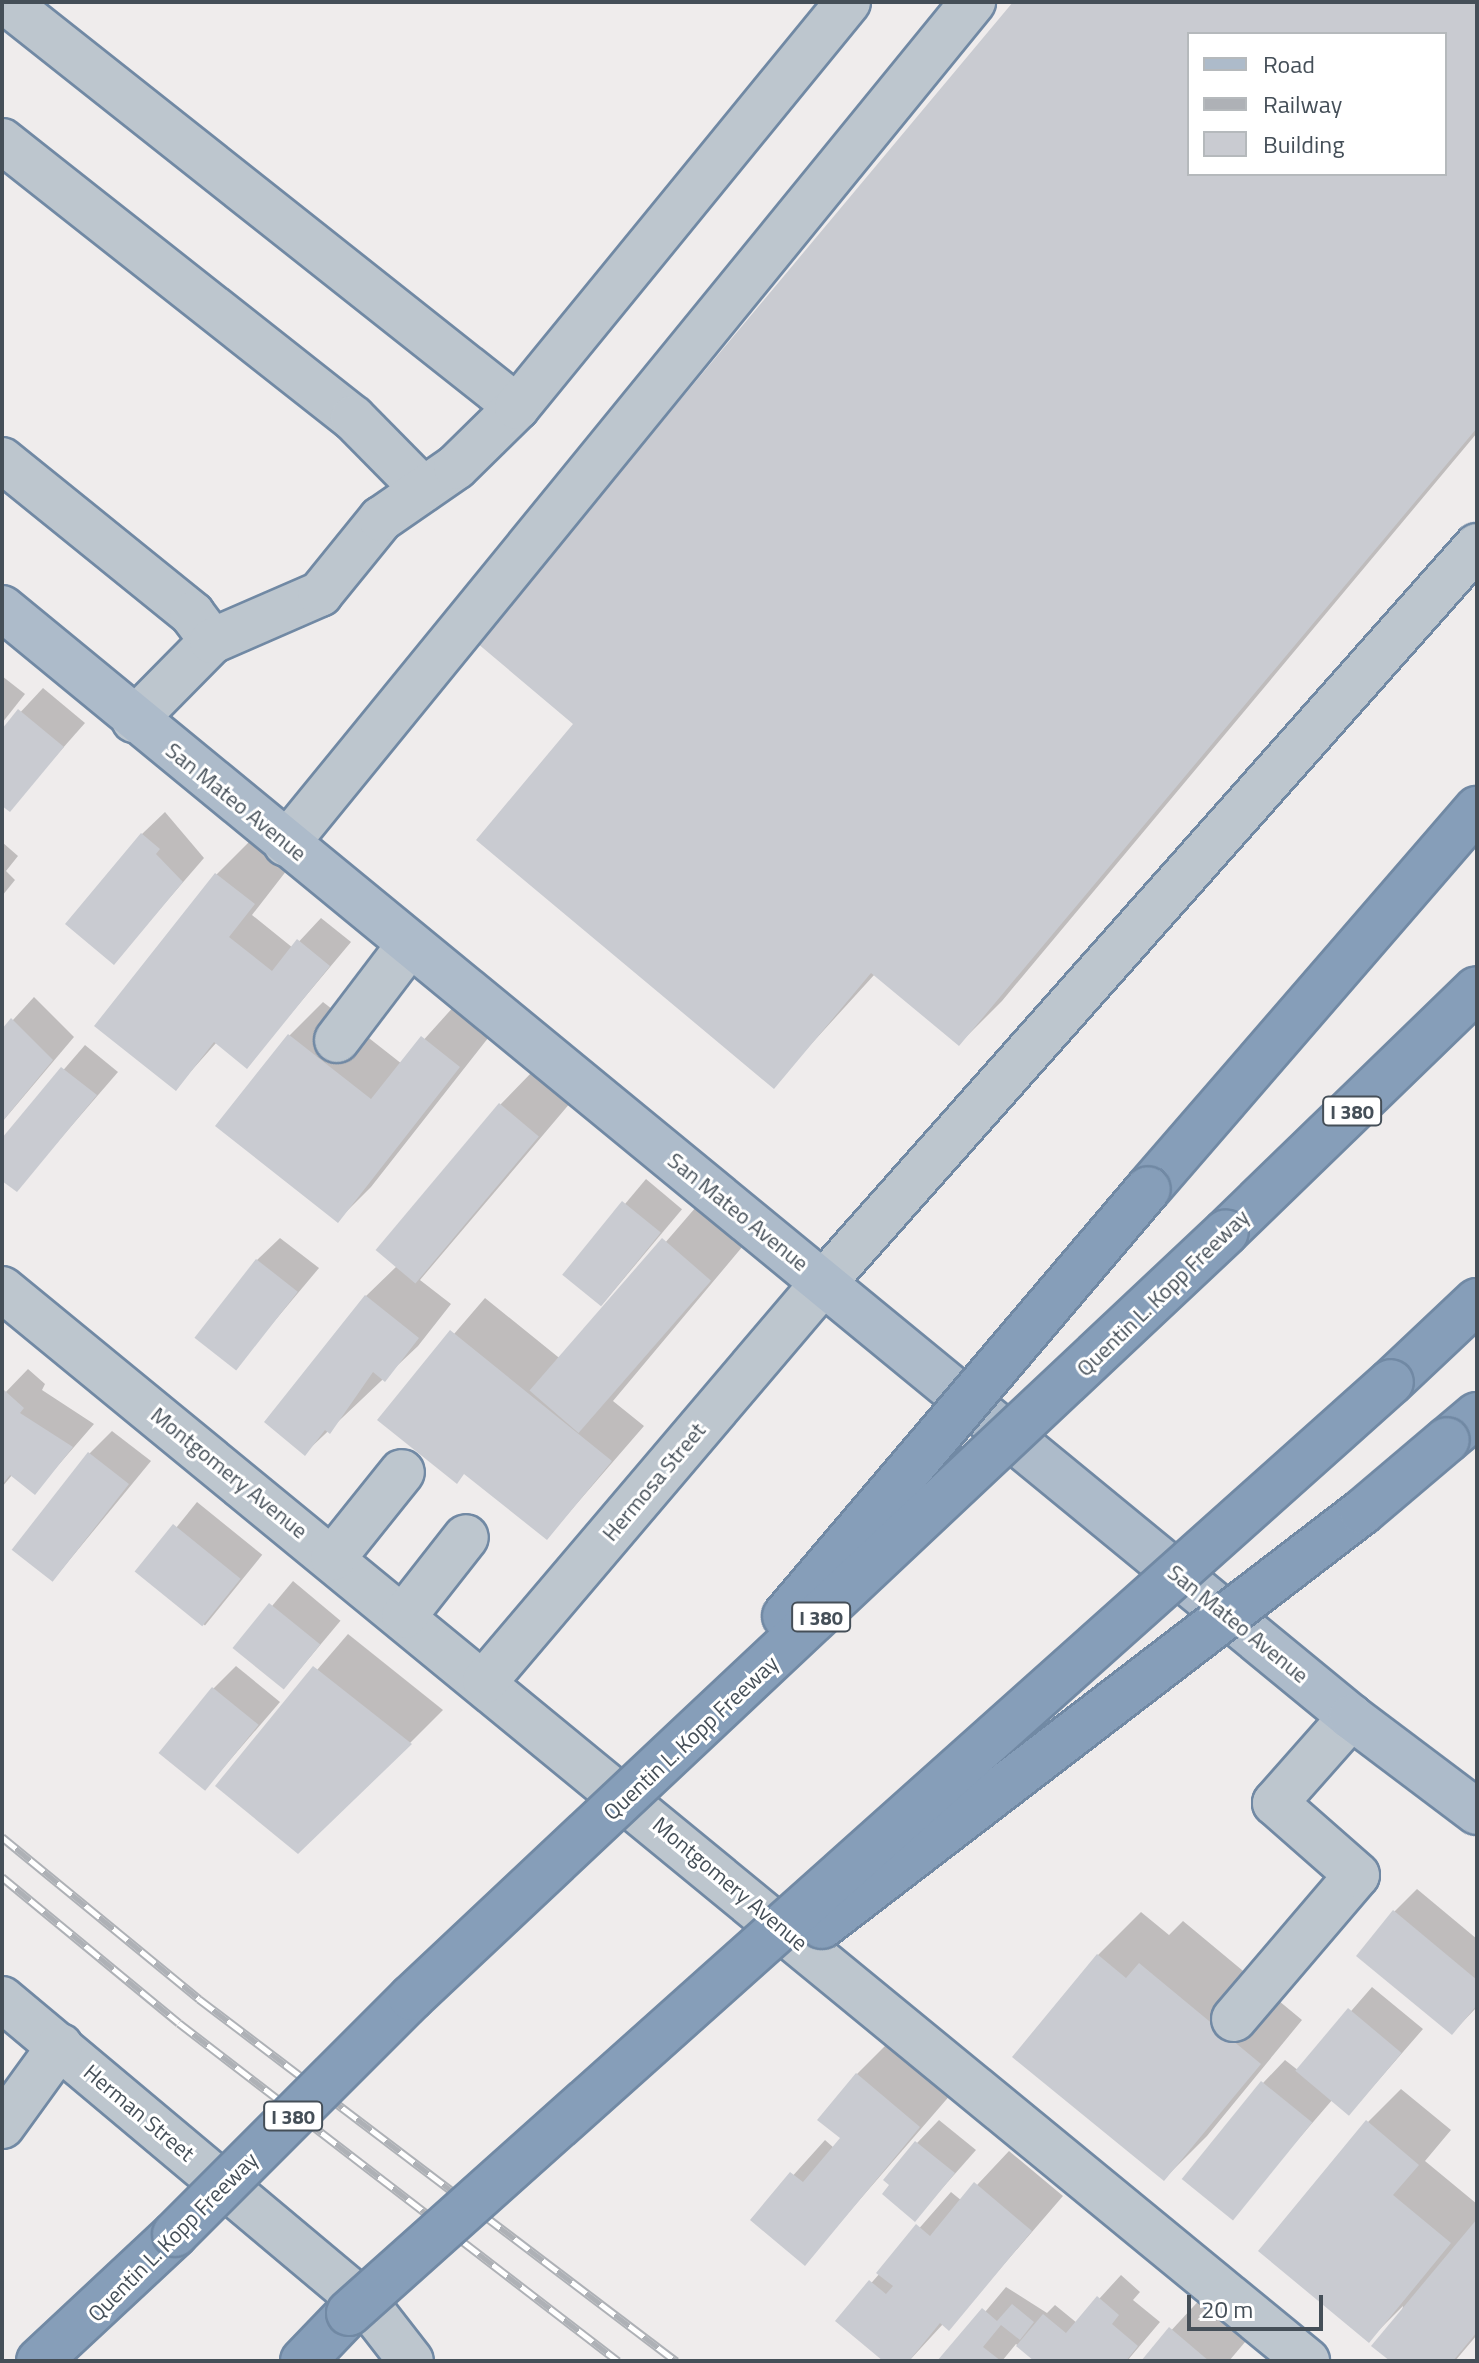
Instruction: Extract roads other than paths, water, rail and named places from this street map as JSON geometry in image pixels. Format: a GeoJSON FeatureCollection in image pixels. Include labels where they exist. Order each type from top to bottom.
{"type":"FeatureCollection","features":[{"type":"Feature","properties":{"kind":"highway"},"geometry":{"type":"LineString","coordinates":[[411,1998],[804,1596],[1148,1189],[1477,809]]}},
{"type":"Feature","properties":{"kind":"highway","name":"Quentin L. Kopp Freeway"},"geometry":{"type":"LineString","coordinates":[[51,2361],[411,1998],[1226,1232],[1477,989]]}},
{"type":"Feature","properties":{"kind":"highway"},"geometry":{"type":"LineString","coordinates":[[303,2361],[379,2283],[1391,1382],[1477,1301]]}},
{"type":"Feature","properties":{"kind":"highway"},"geometry":{"type":"LineString","coordinates":[[534,2147],[1362,1512],[1462,1428]]}},
{"type":"Feature","properties":{"kind":"highway"},"geometry":{"type":"LineString","coordinates":[[39,2361],[175,2234]]}},
{"type":"Feature","properties":{"kind":"main road","name":"San Mateo Avenue"},"geometry":{"type":"LineString","coordinates":[[2,608],[134,720],[824,1282],[1351,1717],[1477,1812]]}},
{"type":"Feature","properties":{"kind":"street"},"geometry":{"type":"LineString","coordinates":[[6,2],[517,407]]}},
{"type":"Feature","properties":{"kind":"street"},"geometry":{"type":"LineString","coordinates":[[134,720],[212,641],[320,594],[381,519],[456,467],[517,407],[848,2]]}},
{"type":"Feature","properties":{"kind":"street"},"geometry":{"type":"LineString","coordinates":[[286,844],[973,2]]}},
{"type":"Feature","properties":{"kind":"street"},"geometry":{"type":"LineString","coordinates":[[2,141],[353,418],[423,489]]}},
{"type":"Feature","properties":{"kind":"street"},"geometry":{"type":"LineString","coordinates":[[2,460],[192,614],[212,641]]}},
{"type":"Feature","properties":{"kind":"street","name":"Hermosa Street"},"geometry":{"type":"LineString","coordinates":[[485,1681],[824,1282],[1477,546]]}},
{"type":"Feature","properties":{"kind":"street"},"geometry":{"type":"LineString","coordinates":[[337,1040],[409,945]]}},
{"type":"Feature","properties":{"kind":"street","name":"Montgomery Avenue"},"geometry":{"type":"LineString","coordinates":[[6,1302],[485,1681],[1307,2361]]}},
{"type":"Feature","properties":{"kind":"street"},"geometry":{"type":"LineString","coordinates":[[333,1558],[402,1472]]}},
{"type":"Feature","properties":{"kind":"street"},"geometry":{"type":"LineString","coordinates":[[404,1616],[466,1537]]}},
{"type":"Feature","properties":{"kind":"street"},"geometry":{"type":"LineString","coordinates":[[1234,2019],[1357,1875],[1275,1803],[1351,1717]]}},
{"type":"Feature","properties":{"kind":"street","name":"Herman Street"},"geometry":{"type":"LineString","coordinates":[[2,1999],[369,2307],[411,2361]]}},
{"type":"Feature","properties":{"kind":"street"},"geometry":{"type":"LineString","coordinates":[[2,2126],[60,2046]]}},
{"type":"Feature","properties":{"kind":"railway"},"geometry":{"type":"LineString","coordinates":[[2,1837],[199,1999],[676,2361]]}},
{"type":"Feature","properties":{"kind":"railway"},"geometry":{"type":"LineString","coordinates":[[2,1877],[179,2023],[618,2361]]}}]}
